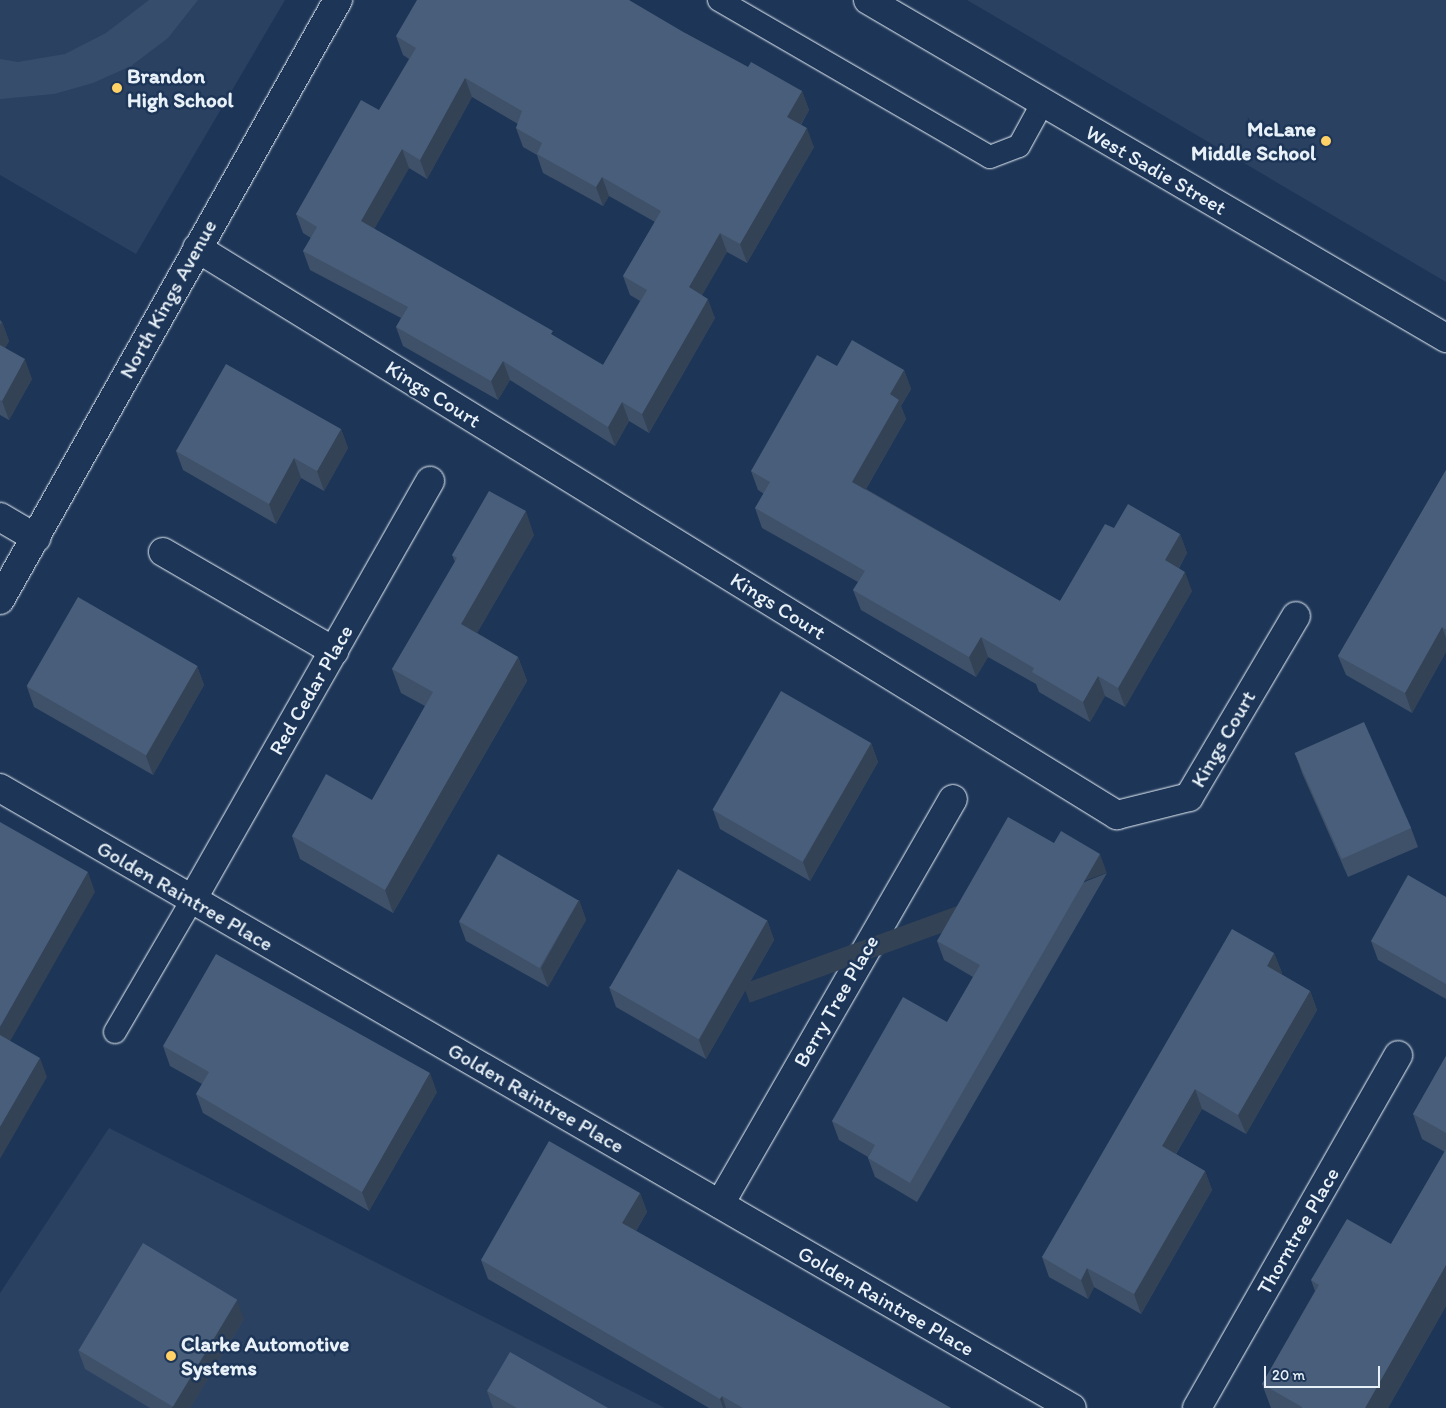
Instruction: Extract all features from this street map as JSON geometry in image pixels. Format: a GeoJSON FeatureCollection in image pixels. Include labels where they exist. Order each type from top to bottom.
{"type":"FeatureCollection","features":[{"type":"Feature","properties":{"kind":"street","name":"North Kings Avenue"},"geometry":{"type":"LineString","coordinates":[[0,600],[338,0]]}},
{"type":"Feature","properties":{"kind":"street","name":"West Sadie Street"},"geometry":{"type":"LineString","coordinates":[[868,0],[1042,104],[1446,338]]}},
{"type":"Feature","properties":{"kind":"street","name":"Kings Court"},"geometry":{"type":"LineString","coordinates":[[197,248],[1117,815],[1189,797],[1296,616]]}},
{"type":"Feature","properties":{"kind":"street","name":"Red Cedar Place"},"geometry":{"type":"LineString","coordinates":[[192,900],[430,481]]}},
{"type":"Feature","properties":{"kind":"street"},"geometry":{"type":"LineString","coordinates":[[0,517],[36,538]]}},
{"type":"Feature","properties":{"kind":"street"},"geometry":{"type":"LineString","coordinates":[[163,552],[334,651]]}},
{"type":"Feature","properties":{"kind":"street","name":"Golden Raintree Place"},"geometry":{"type":"LineString","coordinates":[[0,788],[1072,1408]]}},
{"type":"Feature","properties":{"kind":"street","name":"Berry Tree Place"},"geometry":{"type":"LineString","coordinates":[[720,1204],[953,799]]}},
{"type":"Feature","properties":{"kind":"street","name":"Thorntree Place"},"geometry":{"type":"LineString","coordinates":[[1197,1408],[1398,1055]]}},
{"type":"Feature","properties":{"kind":"lane"},"geometry":{"type":"LineString","coordinates":[[719,0],[990,157],[1019,146],[1042,104]]}},
{"type":"Feature","properties":{"kind":"lane"},"geometry":{"type":"LineString","coordinates":[[115,1032],[192,900]]}},
{"type":"Feature","properties":{"kind":"shaded area","name":"Brandon High School"},"geometry":{"type":"Polygon","coordinates":[[[0,0],[285,0],[136,254],[0,175],[0,0]]]}},
{"type":"Feature","properties":{"kind":"shaded area"},"geometry":{"type":"Polygon","coordinates":[[[149,0],[198,0],[168,38],[131,66],[93,83],[54,94],[0,99],[0,59],[18,62],[65,54],[106,33],[149,0]]]}},
{"type":"Feature","properties":{"kind":"shaded area","name":"McLane Middle School"},"geometry":{"type":"Polygon","coordinates":[[[967,0],[1446,0],[1446,282],[967,0]]]}},
{"type":"Feature","properties":{"kind":"shaded area"},"geometry":{"type":"Polygon","coordinates":[[[109,1128],[665,1408],[0,1408],[0,1293],[109,1128]]]}},
{"type":"Feature","properties":{"kind":"building"},"geometry":{"type":"Polygon","coordinates":[[[417,0],[629,0],[748,67],[751,62],[802,91],[787,117],[807,128],[740,244],[720,233],[689,287],[708,299],[642,414],[622,402],[608,427],[503,361],[491,381],[396,327],[408,307],[303,251],[317,227],[296,214],[361,100],[379,110],[416,48],[396,36],[417,0]],[[465,78],[420,160],[402,149],[361,221],[553,331],[551,334],[603,365],[647,290],[623,276],[661,211],[602,177],[596,187],[537,154],[542,143],[516,128],[522,111],[465,78]]]}},
{"type":"Feature","properties":{"kind":"building"},"geometry":{"type":"Polygon","coordinates":[[[852,340],[904,370],[890,394],[899,400],[852,482],[1060,601],[1105,524],[1114,528],[1128,504],[1180,534],[1165,560],[1185,572],[1118,688],[1098,676],[1083,702],[1032,672],[1034,668],[981,637],[969,657],[853,590],[865,571],[755,508],[770,482],[751,471],[817,355],[837,366],[852,340]]]}},
{"type":"Feature","properties":{"kind":"building"},"geometry":{"type":"Polygon","coordinates":[[[0,345],[25,359],[2,401],[0,400],[0,345]]]}},
{"type":"Feature","properties":{"kind":"building"},"geometry":{"type":"Polygon","coordinates":[[[226,364],[341,429],[317,471],[294,458],[269,504],[176,451],[226,364]]]}},
{"type":"Feature","properties":{"kind":"building"},"geometry":{"type":"Polygon","coordinates":[[[1446,470],[1446,630],[1442,627],[1405,693],[1338,656],[1446,470]]]}},
{"type":"Feature","properties":{"kind":"building"},"geometry":{"type":"Polygon","coordinates":[[[489,491],[526,511],[461,624],[518,657],[385,890],[292,836],[326,774],[372,800],[433,692],[392,669],[457,558],[452,555],[489,491]]]}},
{"type":"Feature","properties":{"kind":"building"},"geometry":{"type":"Polygon","coordinates":[[[78,597],[198,666],[146,755],[26,686],[78,597]]]}},
{"type":"Feature","properties":{"kind":"building"},"geometry":{"type":"Polygon","coordinates":[[[781,691],[871,743],[803,862],[712,810],[781,691]]]}},
{"type":"Feature","properties":{"kind":"building"},"geometry":{"type":"Polygon","coordinates":[[[1364,722],[1411,828],[1342,859],[1295,753],[1364,722]]]}},
{"type":"Feature","properties":{"kind":"building"},"geometry":{"type":"Polygon","coordinates":[[[1008,817],[1054,843],[1061,831],[1100,854],[910,1183],[868,1158],[875,1145],[832,1121],[903,997],[947,1022],[980,965],[937,941],[1008,817]]]}},
{"type":"Feature","properties":{"kind":"building"},"geometry":{"type":"Polygon","coordinates":[[[0,822],[88,872],[0,1027],[0,822]]]}},
{"type":"Feature","properties":{"kind":"building"},"geometry":{"type":"Polygon","coordinates":[[[498,854],[579,900],[540,968],[459,922],[498,854]]]}},
{"type":"Feature","properties":{"kind":"building"},"geometry":{"type":"Polygon","coordinates":[[[678,869],[767,920],[699,1039],[610,988],[678,869]]]}},
{"type":"Feature","properties":{"kind":"building"},"geometry":{"type":"Polygon","coordinates":[[[1408,875],[1446,897],[1446,984],[1371,941],[1408,875]]]}},
{"type":"Feature","properties":{"kind":"building"},"geometry":{"type":"Polygon","coordinates":[[[1232,929],[1274,953],[1267,966],[1310,991],[1238,1115],[1195,1089],[1162,1146],[1205,1171],[1134,1294],[1087,1268],[1081,1280],[1042,1257],[1232,929]]]}},
{"type":"Feature","properties":{"kind":"building"},"geometry":{"type":"Polygon","coordinates":[[[216,954],[430,1073],[362,1192],[196,1094],[209,1072],[163,1046],[216,954]]]}},
{"type":"Feature","properties":{"kind":"building"},"geometry":{"type":"Polygon","coordinates":[[[0,1035],[40,1058],[0,1127],[0,1035]]]}},
{"type":"Feature","properties":{"kind":"building"},"geometry":{"type":"Polygon","coordinates":[[[1446,1056],[1446,1133],[1413,1114],[1446,1056]]]}},
{"type":"Feature","properties":{"kind":"building"},"geometry":{"type":"Polygon","coordinates":[[[549,1141],[640,1193],[622,1223],[951,1408],[743,1408],[722,1396],[720,1399],[481,1260],[549,1141]]]}},
{"type":"Feature","properties":{"kind":"building"},"geometry":{"type":"Polygon","coordinates":[[[1446,1149],[1446,1265],[1365,1408],[1302,1408],[1262,1384],[1319,1285],[1311,1280],[1347,1219],[1391,1244],[1446,1149]]]}},
{"type":"Feature","properties":{"kind":"building"},"geometry":{"type":"Polygon","coordinates":[[[143,1243],[237,1300],[173,1407],[79,1350],[143,1243]]]}},
{"type":"Feature","properties":{"kind":"building"},"geometry":{"type":"Polygon","coordinates":[[[510,1352],[608,1408],[517,1408],[487,1391],[510,1352]]]}},
{"type":"Feature","properties":{"kind":"place","name":"Brandon High School"},"geometry":{"type":"Point","coordinates":[117,88]}},
{"type":"Feature","properties":{"kind":"place","name":"McLane Middle School"},"geometry":{"type":"Point","coordinates":[1326,141]}},
{"type":"Feature","properties":{"kind":"place","name":"Clarke Automotive Systems"},"geometry":{"type":"Point","coordinates":[171,1356]}}]}
